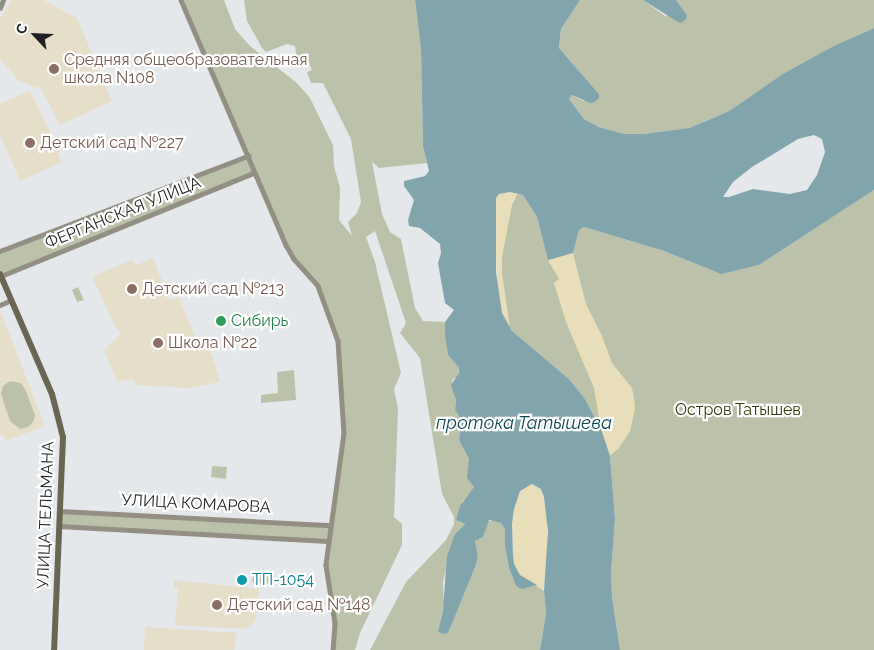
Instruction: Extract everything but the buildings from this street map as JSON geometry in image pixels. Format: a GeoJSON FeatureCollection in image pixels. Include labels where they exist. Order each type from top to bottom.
{"type":"FeatureCollection","features":[{"type":"Feature","properties":{"kind":"main road","name":"УЛИЦА ТЕЛЬМАНА"},"geometry":{"type":"LineString","coordinates":[[0,275],[52,394],[60,419],[63,456],[54,650]]}},
{"type":"Feature","properties":{"kind":"street"},"geometry":{"type":"LineString","coordinates":[[0,8],[3,0]]}},
{"type":"Feature","properties":{"kind":"street"},"geometry":{"type":"LineString","coordinates":[[181,0],[286,245],[322,294],[338,341],[344,433],[326,565],[335,623],[333,650]]}},
{"type":"Feature","properties":{"kind":"street","name":"ФЕРГАНСКАЯ УЛИЦА"},"geometry":{"type":"LineString","coordinates":[[0,251],[248,156]]}},
{"type":"Feature","properties":{"kind":"street","name":"ФЕРГАНСКАЯ УЛИЦА"},"geometry":{"type":"LineString","coordinates":[[0,275],[254,173]]}},
{"type":"Feature","properties":{"kind":"street"},"geometry":{"type":"LineString","coordinates":[[0,305],[11,300]]}},
{"type":"Feature","properties":{"kind":"street","name":"УЛИЦА КОМАРОВА"},"geometry":{"type":"LineString","coordinates":[[60,511],[331,524]]}},
{"type":"Feature","properties":{"kind":"street","name":"УЛИЦА КОМАРОВА"},"geometry":{"type":"LineString","coordinates":[[59,526],[328,541]]}},
{"type":"Feature","properties":{"kind":"shaded area","name":"Средняя общеобразовательная школа N108"},"geometry":{"type":"Polygon","coordinates":[[[11,0],[43,0],[77,18],[112,101],[60,125],[40,87],[37,88],[18,80],[0,59],[0,19],[11,0]]]}},
{"type":"Feature","properties":{"kind":"shaded area","name":"Детский сад №227"},"geometry":{"type":"Polygon","coordinates":[[[30,91],[60,152],[58,154],[62,162],[20,181],[0,135],[0,104],[30,91]]]}},
{"type":"Feature","properties":{"kind":"shaded area","name":"Школа №22"},"geometry":{"type":"Polygon","coordinates":[[[153,258],[170,300],[179,297],[197,342],[209,345],[220,382],[188,388],[136,385],[134,380],[117,381],[104,350],[122,333],[116,328],[92,277],[131,260],[137,265],[153,258]]]}},
{"type":"Feature","properties":{"kind":"shaded area"},"geometry":{"type":"Polygon","coordinates":[[[0,310],[45,426],[5,441],[4,435],[0,436],[0,310]]]}},
{"type":"Feature","properties":{"kind":"shaded area","name":"Детский сад №148"},"geometry":{"type":"Polygon","coordinates":[[[174,580],[259,589],[255,621],[245,629],[175,625],[178,588],[174,588],[174,580]]]}},
{"type":"Feature","properties":{"kind":"shaded area"},"geometry":{"type":"Polygon","coordinates":[[[145,627],[237,633],[234,650],[144,650],[145,627]]]}},
{"type":"Feature","properties":{"kind":"green space"},"geometry":{"type":"Polygon","coordinates":[[[181,0],[224,0],[235,29],[250,46],[297,83],[310,98],[333,145],[334,166],[340,188],[339,220],[352,236],[348,222],[357,213],[361,202],[351,139],[323,83],[311,83],[307,72],[312,70],[309,62],[297,60],[295,46],[287,44],[266,52],[262,48],[247,21],[244,0],[415,0],[421,50],[423,146],[427,163],[379,168],[372,162],[382,214],[390,232],[401,239],[415,308],[423,321],[445,322],[448,355],[459,368],[458,376],[452,380],[456,400],[455,410],[462,421],[459,440],[469,459],[474,489],[463,501],[457,517],[458,521],[465,524],[455,534],[443,582],[444,604],[438,630],[448,632],[476,565],[478,555],[475,541],[484,535],[487,521],[494,521],[501,523],[505,529],[505,547],[509,568],[516,586],[525,588],[537,585],[544,591],[546,613],[540,650],[370,650],[406,582],[446,540],[454,524],[454,517],[442,494],[420,358],[400,333],[406,323],[375,231],[366,237],[375,262],[401,373],[394,389],[398,409],[394,517],[402,524],[402,545],[360,633],[355,650],[333,650],[336,634],[327,573],[328,541],[59,526],[60,511],[331,524],[344,433],[338,341],[322,294],[294,259],[255,173],[1,276],[0,274],[0,251],[247,156],[181,0]]]}},
{"type":"Feature","properties":{"kind":"green space"},"geometry":{"type":"Polygon","coordinates":[[[580,0],[643,0],[665,16],[687,15],[676,0],[874,0],[874,28],[858,35],[731,110],[711,119],[689,128],[643,134],[624,134],[599,127],[584,119],[569,99],[572,95],[583,101],[599,94],[559,48],[561,29],[580,0]]]}},
{"type":"Feature","properties":{"kind":"green space","name":"Остров Татышев"},"geometry":{"type":"Polygon","coordinates":[[[874,190],[874,650],[620,650],[612,597],[611,573],[615,519],[610,456],[601,429],[585,399],[569,379],[512,331],[502,313],[497,196],[518,193],[523,195],[537,217],[548,259],[573,253],[579,230],[584,227],[664,251],[716,272],[759,265],[874,190]]]}},
{"type":"Feature","properties":{"kind":"green space"},"geometry":{"type":"Polygon","coordinates":[[[78,287],[84,300],[77,302],[72,290],[78,287]]]}},
{"type":"Feature","properties":{"kind":"green space"},"geometry":{"type":"Polygon","coordinates":[[[294,370],[296,400],[261,403],[261,395],[278,393],[277,372],[294,370]]]}},
{"type":"Feature","properties":{"kind":"green space"},"geometry":{"type":"Polygon","coordinates":[[[10,381],[21,383],[25,389],[35,415],[33,422],[28,427],[20,429],[10,421],[1,394],[3,386],[10,381]]]}},
{"type":"Feature","properties":{"kind":"green space"},"geometry":{"type":"Polygon","coordinates":[[[212,466],[227,467],[226,479],[211,477],[212,466]]]}},
{"type":"Feature","properties":{"kind":"green space"},"geometry":{"type":"Polygon","coordinates":[[[254,573],[269,575],[269,584],[252,582],[254,573]]]}},
{"type":"Feature","properties":{"kind":"sand"},"geometry":{"type":"Polygon","coordinates":[[[518,193],[512,205],[502,257],[502,273],[510,328],[502,313],[499,299],[495,245],[496,198],[499,194],[518,193]]]}},
{"type":"Feature","properties":{"kind":"sand"},"geometry":{"type":"Polygon","coordinates":[[[573,253],[586,304],[602,336],[612,363],[632,388],[634,398],[635,409],[630,431],[619,448],[610,456],[601,429],[594,388],[566,322],[554,283],[559,279],[548,260],[573,253]]]}},
{"type":"Feature","properties":{"kind":"sand"},"geometry":{"type":"Polygon","coordinates":[[[532,484],[541,489],[547,513],[544,591],[520,575],[514,564],[512,524],[514,509],[520,491],[532,484]]]}},
{"type":"Feature","properties":{"kind":"water","name":"протока Татышева"},"geometry":{"type":"Polygon","coordinates":[[[415,0],[580,0],[561,29],[559,48],[599,94],[599,98],[595,102],[590,103],[572,95],[569,99],[584,119],[599,127],[624,134],[643,134],[689,128],[731,110],[783,74],[832,47],[874,28],[874,190],[759,265],[721,274],[664,251],[584,227],[579,230],[573,253],[548,260],[537,217],[523,195],[510,192],[499,194],[496,198],[496,272],[502,313],[512,331],[569,379],[585,399],[601,429],[610,456],[615,519],[611,573],[612,597],[620,650],[540,650],[546,613],[544,591],[548,531],[544,497],[541,489],[532,484],[520,491],[514,509],[512,524],[513,555],[514,564],[520,575],[537,585],[522,589],[516,586],[509,568],[505,547],[505,529],[501,523],[489,520],[483,537],[475,541],[478,555],[476,565],[448,633],[442,634],[438,631],[443,610],[447,556],[455,534],[465,524],[456,520],[460,506],[474,487],[467,478],[469,459],[459,440],[462,421],[455,410],[456,400],[451,385],[459,373],[459,368],[448,355],[445,322],[454,310],[445,303],[438,263],[441,253],[440,244],[420,228],[409,226],[408,220],[414,200],[404,186],[404,181],[425,176],[429,171],[423,146],[421,50],[415,0]],[[814,135],[798,139],[752,167],[733,182],[723,197],[729,197],[753,189],[790,194],[807,190],[817,175],[825,152],[822,139],[814,135]]]}},
{"type":"Feature","properties":{"kind":"water"},"geometry":{"type":"Polygon","coordinates":[[[643,0],[676,0],[687,15],[686,19],[681,23],[676,21],[643,0]]]}},
{"type":"Feature","properties":{"kind":"place","name":"Средняя общеобразовательная школа N108"},"geometry":{"type":"Point","coordinates":[54,69]}},
{"type":"Feature","properties":{"kind":"place","name":"Детский сад №227"},"geometry":{"type":"Point","coordinates":[30,143]}},
{"type":"Feature","properties":{"kind":"place","name":"Детский сад №213"},"geometry":{"type":"Point","coordinates":[132,289]}},
{"type":"Feature","properties":{"kind":"place","name":"Сибирь"},"geometry":{"type":"Point","coordinates":[221,321]}},
{"type":"Feature","properties":{"kind":"place","name":"Школа №22"},"geometry":{"type":"Point","coordinates":[158,343]}},
{"type":"Feature","properties":{"kind":"place","name":"ТП-1054"},"geometry":{"type":"Point","coordinates":[242,580]}},
{"type":"Feature","properties":{"kind":"place","name":"Детский сад №148"},"geometry":{"type":"Point","coordinates":[217,605]}}]}
